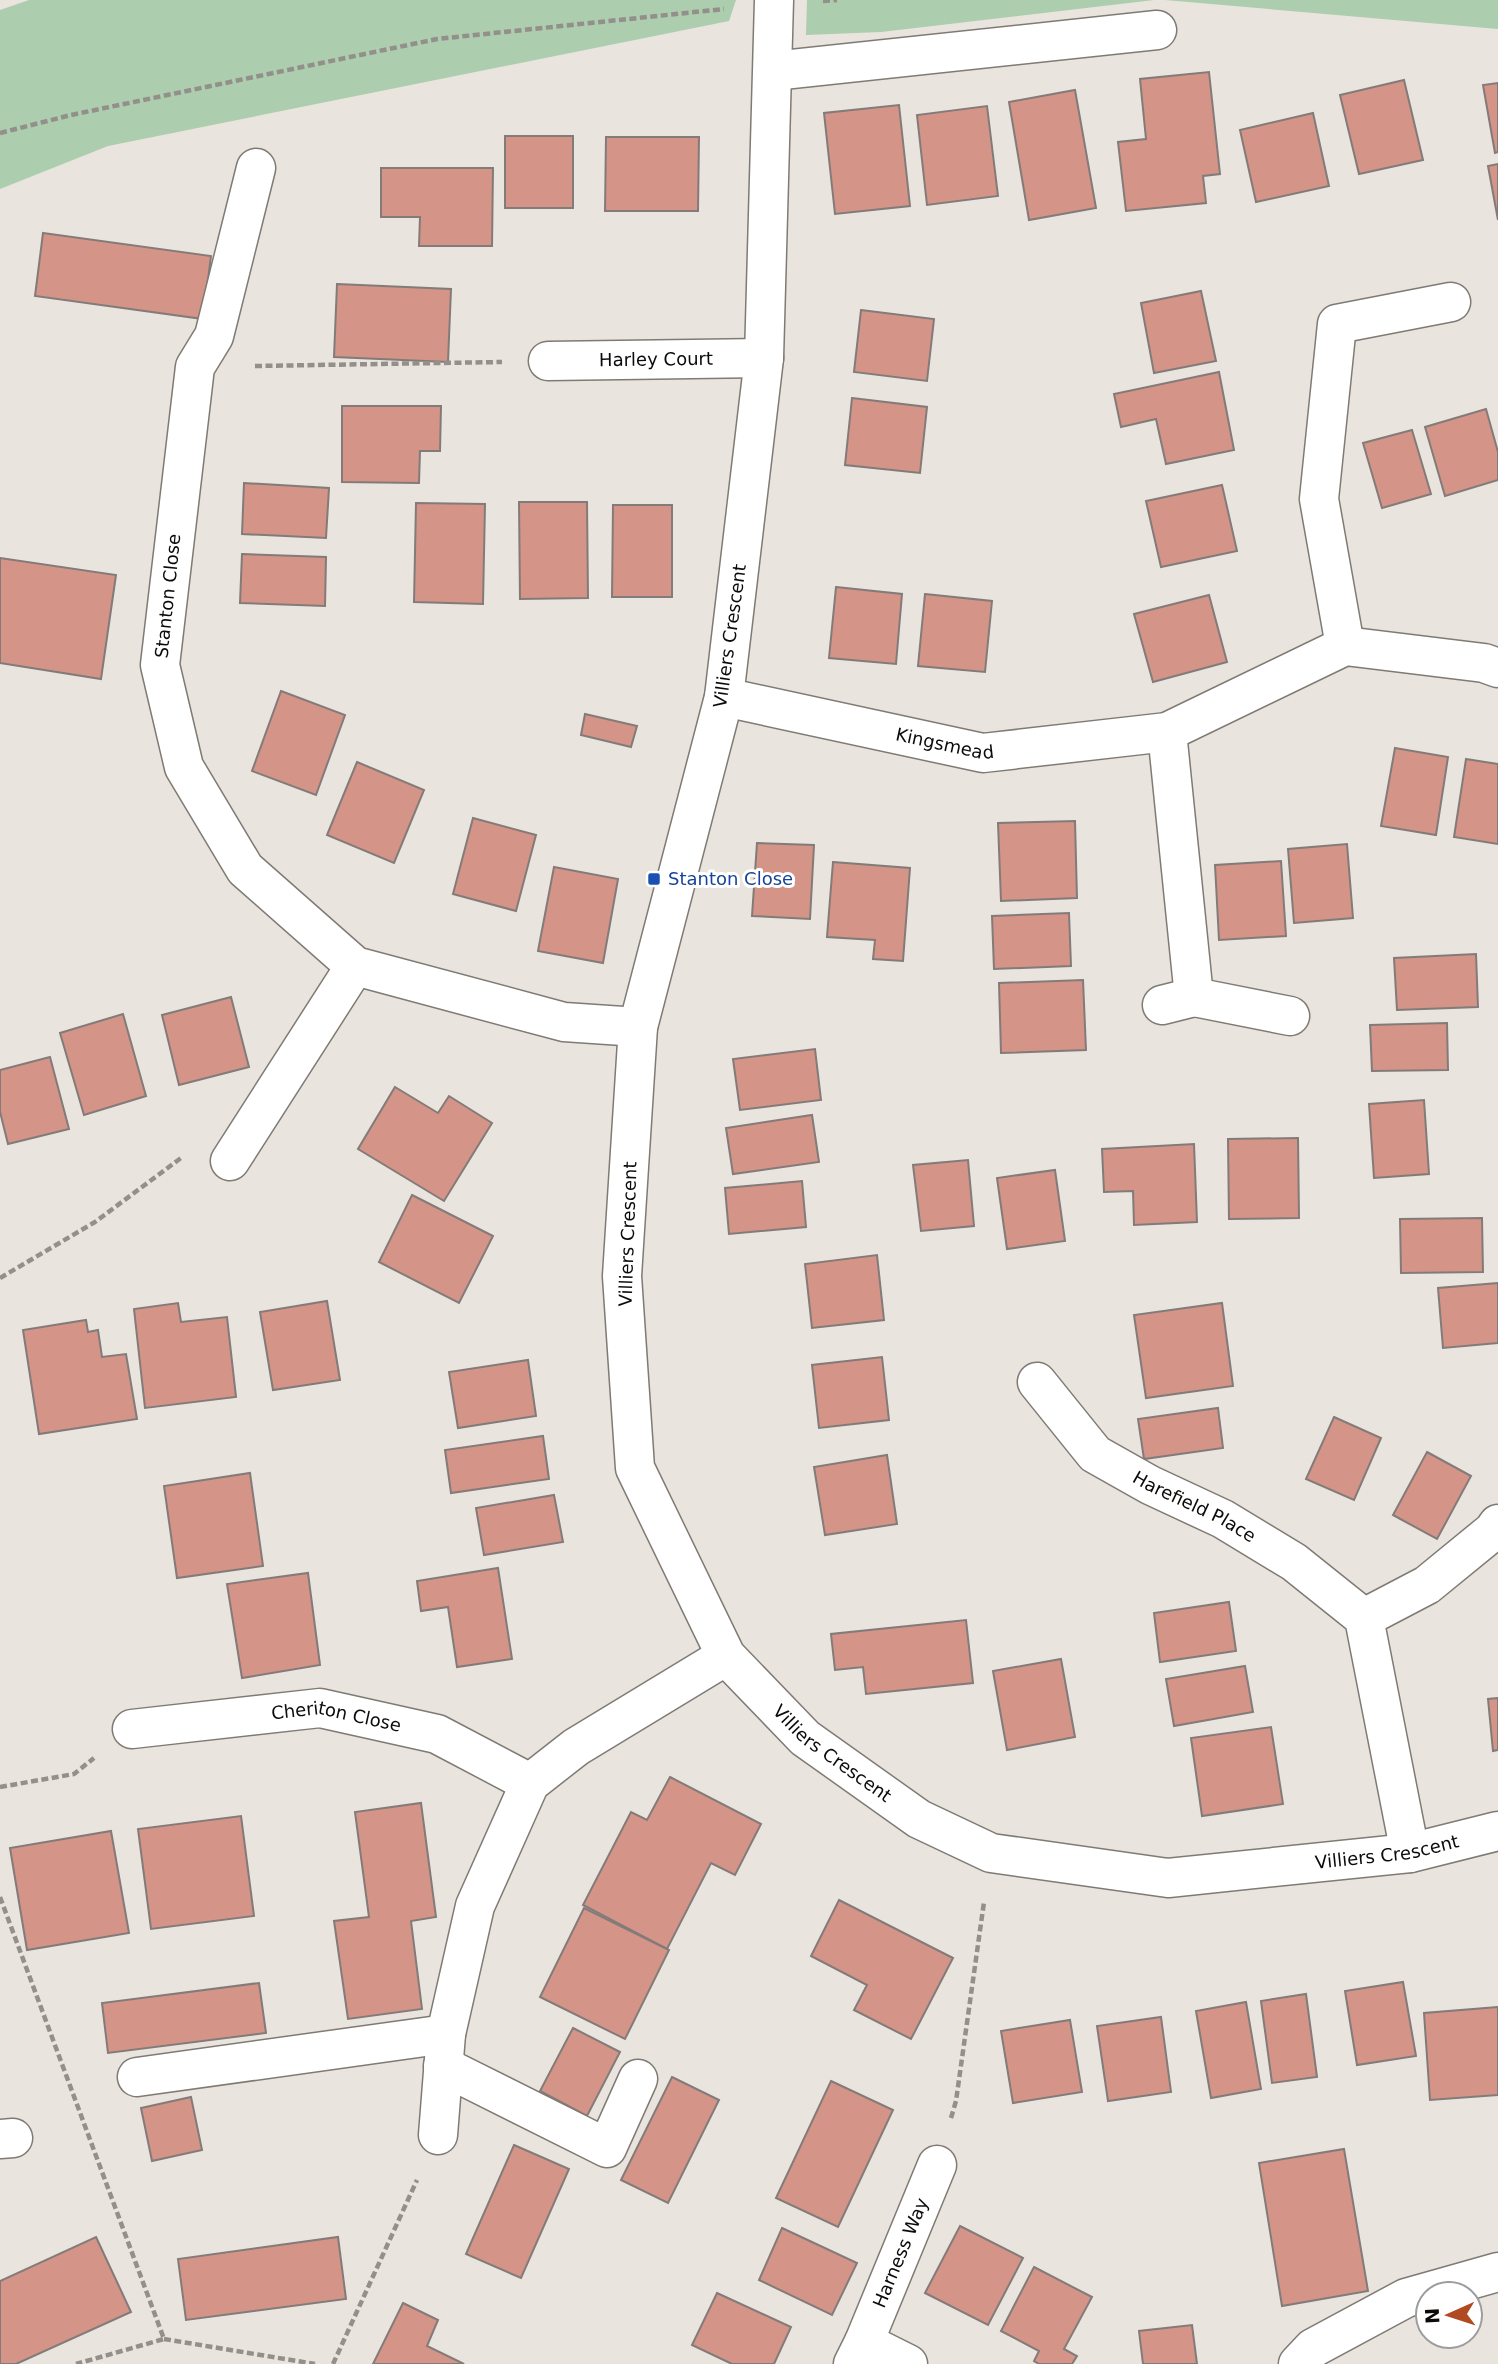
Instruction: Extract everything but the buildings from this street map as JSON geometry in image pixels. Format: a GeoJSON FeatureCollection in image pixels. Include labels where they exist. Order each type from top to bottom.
{"type":"FeatureCollection","features":[{"type":"Feature","properties":{"kind":"street","name":"Villiers Crescent"},"geometry":{"type":"LineString","coordinates":[[774,2],[764,358],[724,697],[638,1027],[622,1276],[635,1468],[726,1656],[805,1738],[919,1819],[991,1853],[1168,1878],[1410,1853],[1498,1831]]}},
{"type":"Feature","properties":{"kind":"street"},"geometry":{"type":"LineString","coordinates":[[773,71],[1157,30]]}},
{"type":"Feature","properties":{"kind":"street"},"geometry":{"type":"LineString","coordinates":[[195,367],[214,336],[256,168]]}},
{"type":"Feature","properties":{"kind":"street"},"geometry":{"type":"LineString","coordinates":[[1451,302],[1337,324],[1319,499],[1345,646],[1484,663],[1498,668]]}},
{"type":"Feature","properties":{"kind":"street","name":"Harley Court"},"geometry":{"type":"LineString","coordinates":[[548,361],[764,358]]}},
{"type":"Feature","properties":{"kind":"street","name":"Stanton Close"},"geometry":{"type":"LineString","coordinates":[[195,367],[160,666],[184,767],[245,869],[355,966],[564,1022],[638,1027]]}},
{"type":"Feature","properties":{"kind":"street","name":"Kingsmead"},"geometry":{"type":"LineString","coordinates":[[724,697],[983,753],[1167,732],[1345,646]]}},
{"type":"Feature","properties":{"kind":"street"},"geometry":{"type":"LineString","coordinates":[[1167,732],[1178,1001],[1290,1016]]}},
{"type":"Feature","properties":{"kind":"street"},"geometry":{"type":"LineString","coordinates":[[230,1161],[355,966]]}},
{"type":"Feature","properties":{"kind":"street","name":"Harefield Place"},"geometry":{"type":"LineString","coordinates":[[1037,1382],[1095,1454],[1150,1485],[1223,1519],[1294,1562],[1364,1618]]}},
{"type":"Feature","properties":{"kind":"street"},"geometry":{"type":"LineString","coordinates":[[1410,1853],[1364,1618],[1427,1585],[1498,1524]]}},
{"type":"Feature","properties":{"kind":"street"},"geometry":{"type":"LineString","coordinates":[[438,2135],[444,2050],[475,1906],[530,1783],[576,1747],[726,1656]]}},
{"type":"Feature","properties":{"kind":"street","name":"Cheriton Close"},"geometry":{"type":"LineString","coordinates":[[132,1729],[320,1708],[437,1734],[530,1783]]}},
{"type":"Feature","properties":{"kind":"street"},"geometry":{"type":"LineString","coordinates":[[137,2077],[444,2050],[607,2148],[638,2079]]}},
{"type":"Feature","properties":{"kind":"street","name":"Harness Way"},"geometry":{"type":"LineString","coordinates":[[908,2364],[858,2353],[937,2165]]}},
{"type":"Feature","properties":{"kind":"street"},"geometry":{"type":"LineString","coordinates":[[1298,2364],[1313,2348],[1406,2298],[1498,2272]]}},
{"type":"Feature","properties":{"kind":"path"},"geometry":{"type":"LineString","coordinates":[[0,134],[71,115],[437,39],[774,2],[836,0]]}},
{"type":"Feature","properties":{"kind":"path"},"geometry":{"type":"LineString","coordinates":[[195,367],[548,361]]}},
{"type":"Feature","properties":{"kind":"path"},"geometry":{"type":"LineString","coordinates":[[0,1278],[95,1222],[183,1156],[230,1161]]}},
{"type":"Feature","properties":{"kind":"path"},"geometry":{"type":"LineString","coordinates":[[0,1787],[74,1774],[132,1729]]}},
{"type":"Feature","properties":{"kind":"path"},"geometry":{"type":"LineString","coordinates":[[937,2165],[956,2101],[991,1853]]}},
{"type":"Feature","properties":{"kind":"path"},"geometry":{"type":"LineString","coordinates":[[0,1897],[164,2339]]}},
{"type":"Feature","properties":{"kind":"path"},"geometry":{"type":"LineString","coordinates":[[333,2364],[438,2135]]}},
{"type":"Feature","properties":{"kind":"path"},"geometry":{"type":"LineString","coordinates":[[76,2364],[164,2339],[315,2364]]}},
{"type":"Feature","properties":{"kind":"green space"},"geometry":{"type":"Polygon","coordinates":[[[29,0],[736,0],[729,21],[108,146],[0,189],[0,10],[29,0]]]}},
{"type":"Feature","properties":{"kind":"green space"},"geometry":{"type":"Polygon","coordinates":[[[807,0],[1154,0],[881,32],[806,35],[807,0]]]}},
{"type":"Feature","properties":{"kind":"green space"},"geometry":{"type":"Polygon","coordinates":[[[1165,0],[1498,0],[1498,29],[1165,0]]]}},
{"type":"Feature","properties":{"kind":"place","name":"Stanton Close"},"geometry":{"type":"Point","coordinates":[654,879]}}]}
